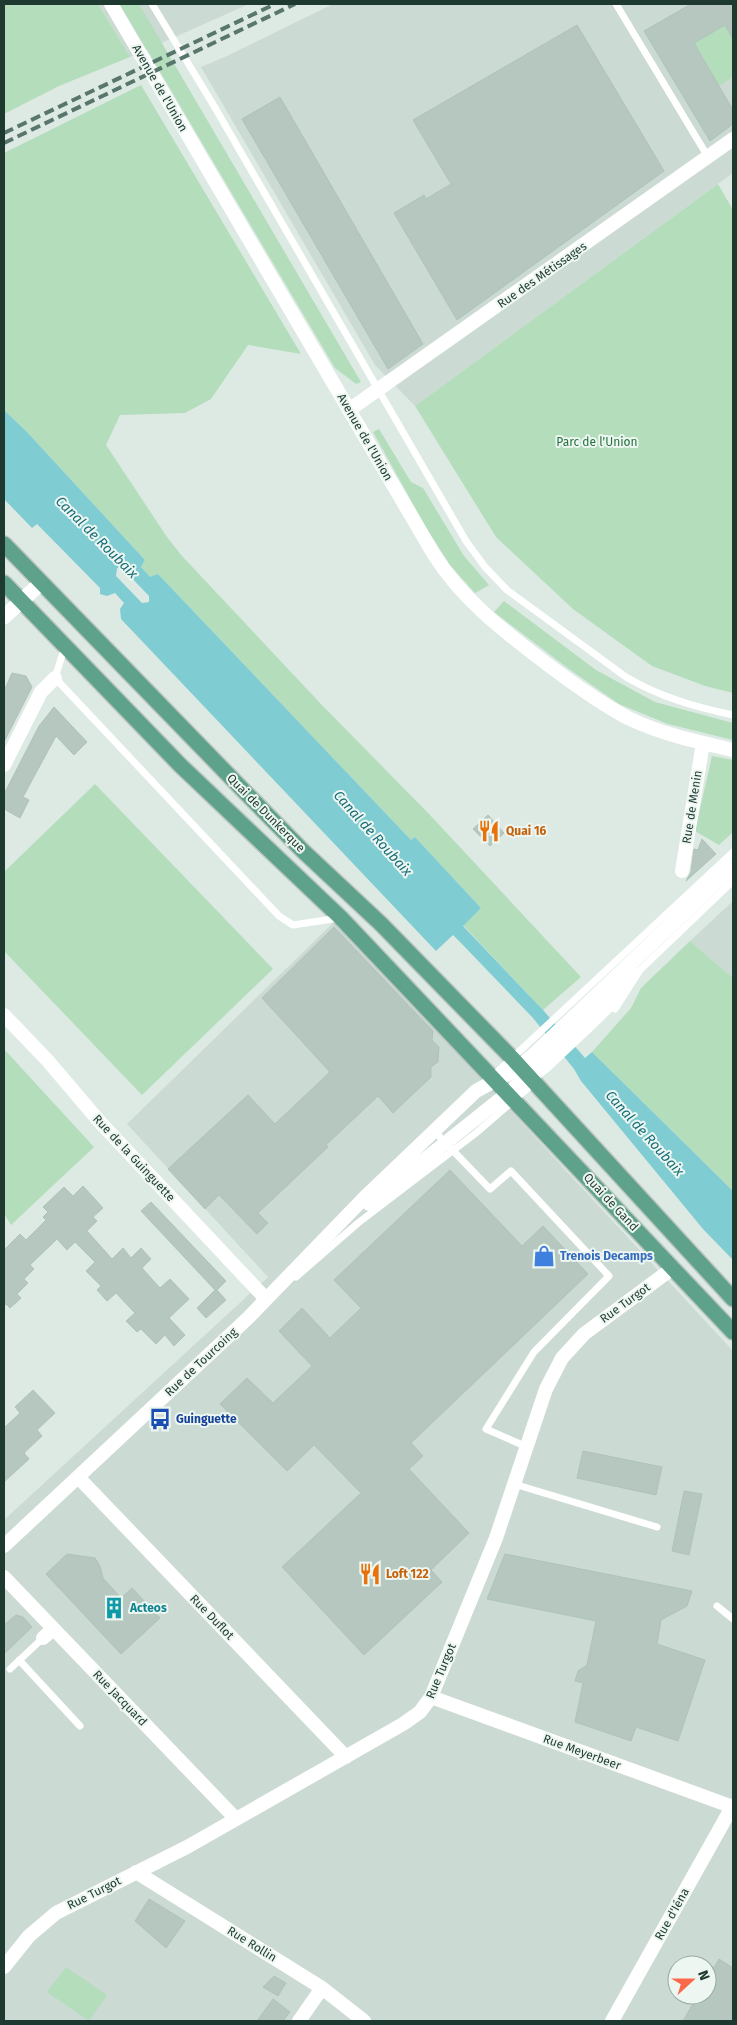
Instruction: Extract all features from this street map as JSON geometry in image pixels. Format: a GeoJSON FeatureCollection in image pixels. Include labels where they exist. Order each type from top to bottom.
{"type":"FeatureCollection","features":[{"type":"Feature","properties":{"kind":"main road","name":"Quai de Dunkerque"},"geometry":{"type":"LineString","coordinates":[[4,544],[256,804],[381,924],[532,1081]]}},
{"type":"Feature","properties":{"kind":"main road","name":"Quai de Dunkerque"},"geometry":{"type":"LineString","coordinates":[[4,583],[180,765],[341,918],[512,1097]]}},
{"type":"Feature","properties":{"kind":"main road","name":"Quai de Gand"},"geometry":{"type":"LineString","coordinates":[[532,1081],[733,1299]]}},
{"type":"Feature","properties":{"kind":"main road","name":"Quai de Gand"},"geometry":{"type":"LineString","coordinates":[[512,1097],[733,1332]]}},
{"type":"Feature","properties":{"kind":"street","name":"Avenue de l'Union"},"geometry":{"type":"LineString","coordinates":[[111,4],[442,567],[463,594],[482,613],[552,668],[607,706],[647,726],[733,750]]}},
{"type":"Feature","properties":{"kind":"street","name":"Rue des Métissages"},"geometry":{"type":"LineString","coordinates":[[349,410],[733,139]]}},
{"type":"Feature","properties":{"kind":"street"},"geometry":{"type":"LineString","coordinates":[[4,617],[41,583]]}},
{"type":"Feature","properties":{"kind":"street"},"geometry":{"type":"LineString","coordinates":[[7,760],[41,692],[55,678]]}},
{"type":"Feature","properties":{"kind":"street","name":"Rue de Menin"},"geometry":{"type":"LineString","coordinates":[[682,871],[703,743]]}},
{"type":"Feature","properties":{"kind":"street"},"geometry":{"type":"LineString","coordinates":[[652,945],[733,866]]}},
{"type":"Feature","properties":{"kind":"street","name":"Rue de Tourcoing"},"geometry":{"type":"LineString","coordinates":[[4,1546],[248,1318],[365,1197],[476,1090],[516,1063],[583,1001],[652,945]]}},
{"type":"Feature","properties":{"kind":"street","name":"Rue de Tourcoing"},"geometry":{"type":"LineString","coordinates":[[329,1236],[450,1146],[546,1069],[598,1020],[624,980],[652,945]]}},
{"type":"Feature","properties":{"kind":"street","name":"Rue de la Guinguette"},"geometry":{"type":"LineString","coordinates":[[4,1015],[52,1066],[100,1122],[266,1299]]}},
{"type":"Feature","properties":{"kind":"street","name":"Rue Turgot"},"geometry":{"type":"LineString","coordinates":[[4,1968],[29,1936],[49,1918],[65,1908],[236,1819],[412,1719],[420,1712],[431,1697],[490,1552],[546,1389],[562,1358],[584,1334],[673,1268]]}},
{"type":"Feature","properties":{"kind":"street","name":"Rue Duflot"},"geometry":{"type":"LineString","coordinates":[[78,1477],[346,1757]]}},
{"type":"Feature","properties":{"kind":"street","name":"Rue Jacquard"},"geometry":{"type":"LineString","coordinates":[[4,1577],[48,1633],[236,1819]]}},
{"type":"Feature","properties":{"kind":"street","name":"Rue Meyerbeer"},"geometry":{"type":"LineString","coordinates":[[431,1697],[733,1806]]}},
{"type":"Feature","properties":{"kind":"street","name":"Rue d'Iéna"},"geometry":{"type":"LineString","coordinates":[[612,2021],[733,1806]]}},
{"type":"Feature","properties":{"kind":"street","name":"Rue Rollin"},"geometry":{"type":"LineString","coordinates":[[136,1872],[322,1988],[364,2021]]}},
{"type":"Feature","properties":{"kind":"street"},"geometry":{"type":"LineString","coordinates":[[299,2021],[322,1988]]}},
{"type":"Feature","properties":{"kind":"lane"},"geometry":{"type":"LineString","coordinates":[[152,4],[214,106],[475,555],[508,590],[609,666],[642,686],[690,705],[733,715]]}},
{"type":"Feature","properties":{"kind":"lane"},"geometry":{"type":"LineString","coordinates":[[616,4],[708,157]]}},
{"type":"Feature","properties":{"kind":"lane"},"geometry":{"type":"LineString","coordinates":[[66,645],[55,678],[280,916],[293,925],[341,918]]}},
{"type":"Feature","properties":{"kind":"lane"},"geometry":{"type":"LineString","coordinates":[[583,1001],[733,852]]}},
{"type":"Feature","properties":{"kind":"lane"},"geometry":{"type":"LineString","coordinates":[[598,1020],[616,1008],[640,970],[733,881]]}},
{"type":"Feature","properties":{"kind":"lane"},"geometry":{"type":"LineString","coordinates":[[434,1131],[490,1189],[511,1172],[609,1276],[534,1352],[486,1429],[527,1447]]}},
{"type":"Feature","properties":{"kind":"lane"},"geometry":{"type":"LineString","coordinates":[[248,1318],[450,1146]]}},
{"type":"Feature","properties":{"kind":"lane"},"geometry":{"type":"LineString","coordinates":[[514,1484],[657,1527]]}},
{"type":"Feature","properties":{"kind":"lane"},"geometry":{"type":"LineString","coordinates":[[717,1606],[733,1619]]}},
{"type":"Feature","properties":{"kind":"lane"},"geometry":{"type":"LineString","coordinates":[[10,1669],[48,1633]]}},
{"type":"Feature","properties":{"kind":"lane"},"geometry":{"type":"LineString","coordinates":[[19,1660],[80,1726]]}},
{"type":"Feature","properties":{"kind":"shaded area"},"geometry":{"type":"Polygon","coordinates":[[[98,4],[249,4],[130,57],[98,4]]]}},
{"type":"Feature","properties":{"kind":"shaded area"},"geometry":{"type":"Polygon","coordinates":[[[333,4],[733,4],[733,173],[415,406],[375,365],[201,67],[333,4]]]}},
{"type":"Feature","properties":{"kind":"shaded area"},"geometry":{"type":"Polygon","coordinates":[[[733,901],[733,978],[690,941],[733,901]]]}},
{"type":"Feature","properties":{"kind":"shaded area"},"geometry":{"type":"Polygon","coordinates":[[[335,921],[733,1351],[733,2021],[4,2021],[4,1520],[268,1277],[127,1124],[335,921]]]}},
{"type":"Feature","properties":{"kind":"green space"},"geometry":{"type":"Polygon","coordinates":[[[4,4],[98,4],[130,57],[59,86],[4,114],[4,4]]]}},
{"type":"Feature","properties":{"kind":"green space"},"geometry":{"type":"Polygon","coordinates":[[[120,4],[139,4],[361,382],[356,384],[335,368],[120,4]]]}},
{"type":"Feature","properties":{"kind":"green space"},"geometry":{"type":"Polygon","coordinates":[[[725,25],[733,39],[733,77],[719,86],[694,43],[725,25]]]}},
{"type":"Feature","properties":{"kind":"green space"},"geometry":{"type":"Polygon","coordinates":[[[141,85],[301,354],[248,345],[211,399],[185,413],[120,415],[106,445],[167,537],[182,556],[320,703],[429,814],[581,977],[543,1010],[463,925],[481,908],[415,837],[411,840],[158,574],[150,578],[141,567],[145,560],[27,432],[4,410],[4,153],[141,85]]]}},
{"type":"Feature","properties":{"kind":"green space","name":"Parc de l'Union"},"geometry":{"type":"Polygon","coordinates":[[[718,184],[733,210],[733,693],[705,686],[652,666],[573,609],[496,537],[415,406],[718,184]]]}},
{"type":"Feature","properties":{"kind":"green space"},"geometry":{"type":"Polygon","coordinates":[[[379,429],[411,482],[423,488],[464,556],[489,585],[475,593],[450,565],[427,529],[373,432],[379,429]]]}},
{"type":"Feature","properties":{"kind":"green space"},"geometry":{"type":"Polygon","coordinates":[[[504,601],[596,670],[655,702],[733,723],[733,740],[668,724],[619,704],[494,612],[504,601]]]}},
{"type":"Feature","properties":{"kind":"green space"},"geometry":{"type":"Polygon","coordinates":[[[712,756],[733,760],[733,832],[719,845],[695,831],[712,756]]]}},
{"type":"Feature","properties":{"kind":"green space"},"geometry":{"type":"Polygon","coordinates":[[[95,784],[273,969],[142,1095],[4,951],[4,872],[95,784]]]}},
{"type":"Feature","properties":{"kind":"green space"},"geometry":{"type":"Polygon","coordinates":[[[690,941],[733,978],[733,1191],[592,1052],[631,1008],[641,988],[690,941]]]}},
{"type":"Feature","properties":{"kind":"green space"},"geometry":{"type":"Polygon","coordinates":[[[4,1049],[94,1147],[11,1225],[4,1214],[4,1049]]]}},
{"type":"Feature","properties":{"kind":"green space"},"geometry":{"type":"Polygon","coordinates":[[[66,1967],[107,1995],[89,2021],[47,1992],[66,1967]]]}},
{"type":"Feature","properties":{"kind":"water","name":"Canal de Roubaix"},"geometry":{"type":"Polygon","coordinates":[[[4,410],[27,432],[145,560],[141,567],[150,577],[158,574],[411,840],[415,837],[481,908],[463,926],[543,1010],[585,1058],[592,1052],[733,1191],[733,1260],[703,1229],[581,1081],[574,1069],[533,1018],[453,935],[436,951],[121,619],[120,609],[124,603],[115,593],[107,596],[100,594],[100,588],[37,524],[32,528],[4,499],[4,410]],[[117,568],[116,576],[142,603],[149,602],[149,596],[124,570],[117,568]]]}},
{"type":"Feature","properties":{"kind":"building"},"geometry":{"type":"Polygon","coordinates":[[[691,4],[733,4],[733,39],[725,25],[694,43],[733,110],[733,124],[710,141],[644,31],[691,4]]]}},
{"type":"Feature","properties":{"kind":"building"},"geometry":{"type":"Polygon","coordinates":[[[577,25],[664,171],[457,320],[394,213],[424,195],[426,199],[451,184],[413,120],[577,25]]]}},
{"type":"Feature","properties":{"kind":"building"},"geometry":{"type":"Polygon","coordinates":[[[280,97],[423,344],[388,369],[242,119],[280,97]]]}},
{"type":"Feature","properties":{"kind":"building"},"geometry":{"type":"Polygon","coordinates":[[[12,673],[26,676],[32,687],[4,742],[4,691],[12,673]]]}},
{"type":"Feature","properties":{"kind":"building"},"geometry":{"type":"Polygon","coordinates":[[[54,707],[87,742],[74,755],[56,736],[23,797],[29,800],[20,818],[4,809],[4,794],[39,726],[54,707]]]}},
{"type":"Feature","properties":{"kind":"building","name":"Quai 16"},"geometry":{"type":"Polygon","coordinates":[[[488,815],[504,833],[490,846],[473,829],[488,815]]]}},
{"type":"Feature","properties":{"kind":"building"},"geometry":{"type":"Polygon","coordinates":[[[702,839],[716,854],[686,881],[691,872],[694,849],[698,850],[702,839]]]}},
{"type":"Feature","properties":{"kind":"building"},"geometry":{"type":"Polygon","coordinates":[[[334,927],[433,1031],[432,1040],[439,1047],[438,1062],[431,1067],[431,1077],[393,1113],[378,1096],[326,1145],[328,1147],[258,1213],[268,1223],[257,1234],[219,1195],[205,1209],[168,1169],[248,1095],[275,1124],[330,1072],[262,998],[334,927]]]}},
{"type":"Feature","properties":{"kind":"building"},"geometry":{"type":"Polygon","coordinates":[[[450,1170],[522,1246],[543,1226],[588,1274],[411,1443],[423,1456],[409,1469],[469,1533],[431,1570],[442,1582],[364,1655],[282,1567],[361,1493],[314,1445],[287,1471],[220,1404],[247,1378],[273,1403],[312,1366],[279,1331],[302,1308],[330,1338],[361,1308],[334,1280],[450,1170]]]}},
{"type":"Feature","properties":{"kind":"building"},"geometry":{"type":"Polygon","coordinates":[[[83,1186],[103,1208],[93,1217],[97,1221],[87,1231],[112,1259],[123,1248],[131,1258],[141,1248],[151,1259],[142,1268],[160,1288],[170,1279],[189,1299],[169,1318],[185,1335],[174,1346],[165,1335],[156,1344],[141,1329],[137,1332],[126,1321],[135,1313],[116,1293],[107,1301],[97,1290],[101,1286],[86,1271],[95,1262],[75,1242],[67,1250],[57,1239],[30,1265],[34,1269],[24,1279],[28,1283],[17,1294],[21,1298],[10,1308],[6,1304],[4,1306],[4,1250],[20,1234],[26,1240],[46,1220],[43,1217],[48,1212],[43,1207],[64,1187],[73,1196],[83,1186]]]}},
{"type":"Feature","properties":{"kind":"building"},"geometry":{"type":"Polygon","coordinates":[[[151,1202],[226,1281],[217,1290],[226,1300],[206,1318],[197,1308],[215,1290],[141,1211],[151,1202]]]}},
{"type":"Feature","properties":{"kind":"building"},"geometry":{"type":"Polygon","coordinates":[[[33,1390],[55,1413],[37,1430],[42,1436],[24,1453],[29,1459],[4,1482],[4,1428],[20,1413],[15,1407],[33,1390]]]}},
{"type":"Feature","properties":{"kind":"building"},"geometry":{"type":"Polygon","coordinates":[[[583,1451],[662,1467],[656,1495],[577,1478],[583,1451]]]}},
{"type":"Feature","properties":{"kind":"building"},"geometry":{"type":"Polygon","coordinates":[[[684,1491],[702,1494],[689,1555],[672,1551],[684,1491]]]}},
{"type":"Feature","properties":{"kind":"building","name":"Acteos"},"geometry":{"type":"Polygon","coordinates":[[[67,1554],[95,1558],[100,1566],[103,1578],[121,1598],[132,1588],[160,1618],[121,1654],[46,1574],[67,1554]]]}},
{"type":"Feature","properties":{"kind":"building"},"geometry":{"type":"Polygon","coordinates":[[[505,1554],[692,1591],[687,1606],[661,1620],[657,1644],[705,1660],[678,1741],[636,1727],[631,1741],[575,1722],[583,1683],[575,1681],[578,1671],[587,1665],[596,1621],[487,1599],[505,1554]]]}},
{"type":"Feature","properties":{"kind":"building"},"geometry":{"type":"Polygon","coordinates":[[[16,1615],[23,1617],[32,1627],[4,1654],[4,1625],[16,1615]]]}},
{"type":"Feature","properties":{"kind":"building"},"geometry":{"type":"Polygon","coordinates":[[[149,1899],[185,1921],[166,1948],[135,1921],[149,1899]]]}},
{"type":"Feature","properties":{"kind":"building"},"geometry":{"type":"Polygon","coordinates":[[[719,1959],[733,1968],[733,2021],[683,2021],[692,2005],[717,2005],[717,1962],[719,1959]]]}},
{"type":"Feature","properties":{"kind":"building"},"geometry":{"type":"Polygon","coordinates":[[[274,1976],[286,1983],[278,1996],[263,1987],[274,1976]]]}},
{"type":"Feature","properties":{"kind":"building"},"geometry":{"type":"Polygon","coordinates":[[[273,1999],[290,2012],[283,2021],[257,2021],[273,1999]]]}},
{"type":"Feature","properties":{"kind":"railway"},"geometry":{"type":"LineString","coordinates":[[4,133],[275,4]]}},
{"type":"Feature","properties":{"kind":"railway"},"geometry":{"type":"LineString","coordinates":[[4,143],[295,4]]}},
{"type":"Feature","properties":{"kind":"place","name":"Quai 16"},"geometry":{"type":"Point","coordinates":[489,831]}},
{"type":"Feature","properties":{"kind":"place","name":"Trenois Decamps"},"geometry":{"type":"Point","coordinates":[544,1256]}},
{"type":"Feature","properties":{"kind":"place","name":"Guinguette"},"geometry":{"type":"Point","coordinates":[160,1419]}},
{"type":"Feature","properties":{"kind":"place","name":"Loft 122"},"geometry":{"type":"Point","coordinates":[370,1574]}},
{"type":"Feature","properties":{"kind":"place","name":"Acteos"},"geometry":{"type":"Point","coordinates":[114,1608]}}]}
